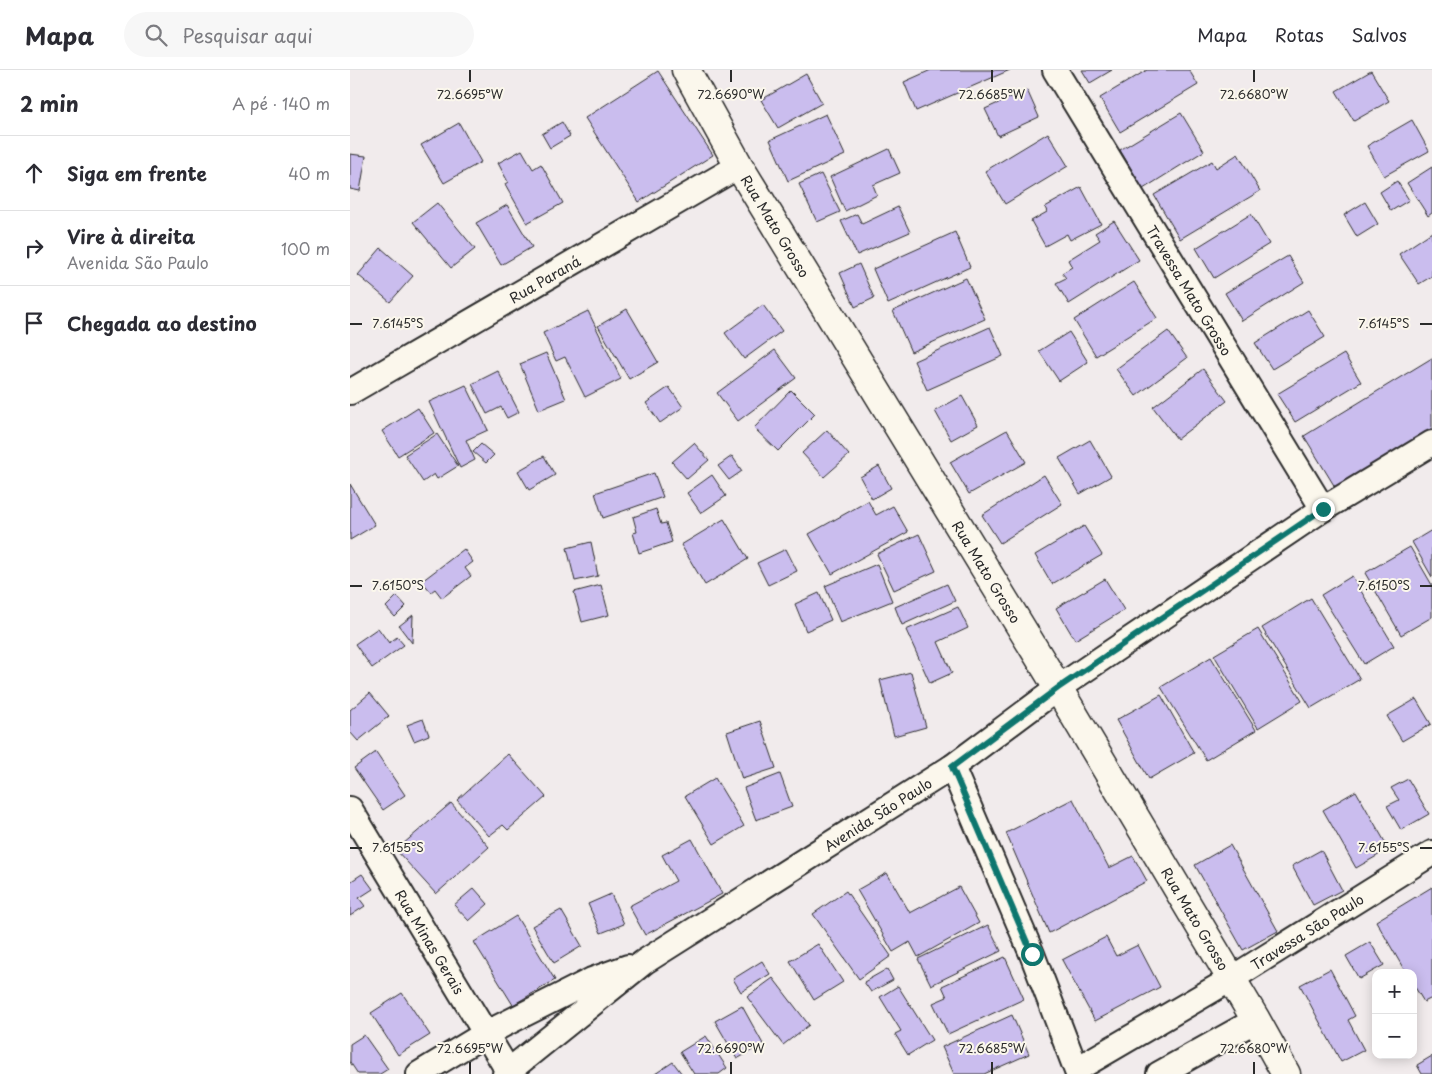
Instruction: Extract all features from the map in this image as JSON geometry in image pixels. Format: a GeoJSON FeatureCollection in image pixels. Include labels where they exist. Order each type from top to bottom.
{"type":"FeatureCollection","features":[{"type":"Feature","properties":{"kind":"street","name":"Rua Mato Grosso"},"geometry":{"type":"LineString","coordinates":[[686,70],[739,166],[1058,688],[1256,1020],[1286,1074]]}},
{"type":"Feature","properties":{"kind":"street","name":"Travessa Mato Grosso"},"geometry":{"type":"LineString","coordinates":[[1055,70],[1323,509]]}},
{"type":"Feature","properties":{"kind":"street","name":"Rua Paraná"},"geometry":{"type":"LineString","coordinates":[[350,392],[739,166]]}},
{"type":"Feature","properties":{"kind":"street","name":"Avenida São Paulo"},"geometry":{"type":"LineString","coordinates":[[508,1073],[644,962],[952,767],[1058,688],[1323,509],[1432,443]]}},
{"type":"Feature","properties":{"kind":"street"},"geometry":{"type":"LineString","coordinates":[[952,767],[1032,954],[1078,1072]]}},
{"type":"Feature","properties":{"kind":"street","name":"Rua Minas Gerais"},"geometry":{"type":"LineString","coordinates":[[350,809],[508,1073]]}},
{"type":"Feature","properties":{"kind":"street","name":"Travessa São Paulo"},"geometry":{"type":"LineString","coordinates":[[1078,1072],[1432,853]]}},
{"type":"Feature","properties":{"kind":"street","name":"Avenida São Paulo"},"geometry":{"type":"LineString","coordinates":[[419,1074],[485,1034],[592,980],[644,962]]}},
{"type":"Feature","properties":{"kind":"street"},"geometry":{"type":"LineString","coordinates":[[1159,1074],[1256,1020]]}},
{"type":"Feature","properties":{"kind":"building"},"geometry":{"type":"Polygon","coordinates":[[[931,70],[1010,70],[916,111],[904,82],[931,70]]]}},
{"type":"Feature","properties":{"kind":"building"},"geometry":{"type":"Polygon","coordinates":[[[1082,70],[1112,70],[1090,83],[1082,70]]]}},
{"type":"Feature","properties":{"kind":"building"},"geometry":{"type":"Polygon","coordinates":[[[1147,70],[1189,70],[1198,85],[1120,132],[1100,98],[1147,70]]]}},
{"type":"Feature","properties":{"kind":"building"},"geometry":{"type":"Polygon","coordinates":[[[658,71],[713,155],[639,202],[585,118],[658,71]]]}},
{"type":"Feature","properties":{"kind":"building"},"geometry":{"type":"Polygon","coordinates":[[[1371,71],[1389,101],[1354,121],[1336,91],[1371,71]]]}},
{"type":"Feature","properties":{"kind":"building"},"geometry":{"type":"Polygon","coordinates":[[[806,74],[822,103],[778,128],[761,100],[806,74]]]}},
{"type":"Feature","properties":{"kind":"building"},"geometry":{"type":"Polygon","coordinates":[[[1027,90],[1039,117],[998,136],[985,109],[1027,90]]]}},
{"type":"Feature","properties":{"kind":"building"},"geometry":{"type":"Polygon","coordinates":[[[1181,113],[1204,151],[1143,189],[1120,150],[1181,113]]]}},
{"type":"Feature","properties":{"kind":"building"},"geometry":{"type":"Polygon","coordinates":[[[826,114],[845,155],[788,181],[770,140],[826,114]]]}},
{"type":"Feature","properties":{"kind":"building"},"geometry":{"type":"Polygon","coordinates":[[[1412,120],[1429,151],[1384,176],[1367,146],[1412,120]]]}},
{"type":"Feature","properties":{"kind":"building"},"geometry":{"type":"Polygon","coordinates":[[[562,122],[570,136],[550,148],[542,134],[562,122]]]}},
{"type":"Feature","properties":{"kind":"building"},"geometry":{"type":"Polygon","coordinates":[[[459,123],[481,162],[444,183],[421,145],[459,123]]]}},
{"type":"Feature","properties":{"kind":"building"},"geometry":{"type":"Polygon","coordinates":[[[1048,133],[1068,166],[1005,204],[985,171],[1048,133]]]}},
{"type":"Feature","properties":{"kind":"building"},"geometry":{"type":"Polygon","coordinates":[[[889,149],[900,173],[873,185],[877,195],[845,211],[830,177],[889,149]]]}},
{"type":"Feature","properties":{"kind":"building"},"geometry":{"type":"Polygon","coordinates":[[[522,150],[533,169],[541,164],[563,203],[527,223],[505,184],[508,182],[498,163],[522,150]]]}},
{"type":"Feature","properties":{"kind":"building"},"geometry":{"type":"Polygon","coordinates":[[[350,154],[366,156],[360,191],[350,189],[350,154]]]}},
{"type":"Feature","properties":{"kind":"building"},"geometry":{"type":"Polygon","coordinates":[[[1238,154],[1260,191],[1180,239],[1154,195],[1212,161],[1216,168],[1238,154]]]}},
{"type":"Feature","properties":{"kind":"building"},"geometry":{"type":"Polygon","coordinates":[[[1432,167],[1432,213],[1428,216],[1407,183],[1432,167]]]}},
{"type":"Feature","properties":{"kind":"building"},"geometry":{"type":"Polygon","coordinates":[[[821,174],[840,212],[817,222],[799,184],[821,174]]]}},
{"type":"Feature","properties":{"kind":"building"},"geometry":{"type":"Polygon","coordinates":[[[1397,181],[1409,200],[1391,211],[1380,192],[1397,181]]]}},
{"type":"Feature","properties":{"kind":"building"},"geometry":{"type":"Polygon","coordinates":[[[1081,187],[1101,224],[1070,240],[1067,234],[1045,246],[1031,221],[1047,212],[1045,207],[1081,187]]]}},
{"type":"Feature","properties":{"kind":"building"},"geometry":{"type":"Polygon","coordinates":[[[1365,202],[1378,224],[1357,237],[1344,215],[1365,202]]]}},
{"type":"Feature","properties":{"kind":"building"},"geometry":{"type":"Polygon","coordinates":[[[437,203],[475,249],[451,268],[413,222],[437,203]]]}},
{"type":"Feature","properties":{"kind":"building"},"geometry":{"type":"Polygon","coordinates":[[[507,205],[532,247],[501,265],[476,223],[507,205]]]}},
{"type":"Feature","properties":{"kind":"building"},"geometry":{"type":"Polygon","coordinates":[[[898,207],[910,232],[857,255],[841,221],[857,214],[862,224],[898,207]]]}},
{"type":"Feature","properties":{"kind":"building"},"geometry":{"type":"Polygon","coordinates":[[[1251,214],[1269,244],[1214,278],[1196,248],[1251,214]]]}},
{"type":"Feature","properties":{"kind":"building"},"geometry":{"type":"Polygon","coordinates":[[[1114,221],[1139,260],[1069,304],[1056,283],[1066,278],[1062,273],[1072,267],[1068,260],[1100,240],[1095,233],[1114,221]]]}},
{"type":"Feature","properties":{"kind":"building"},"geometry":{"type":"Polygon","coordinates":[[[955,232],[970,267],[888,304],[873,269],[955,232]]]}},
{"type":"Feature","properties":{"kind":"building"},"geometry":{"type":"Polygon","coordinates":[[[1432,232],[1432,276],[1419,284],[1399,254],[1432,232]]]}},
{"type":"Feature","properties":{"kind":"building"},"geometry":{"type":"Polygon","coordinates":[[[381,248],[413,276],[390,302],[358,275],[381,248]]]}},
{"type":"Feature","properties":{"kind":"building"},"geometry":{"type":"Polygon","coordinates":[[[1288,256],[1304,282],[1242,321],[1225,293],[1288,256]]]}},
{"type":"Feature","properties":{"kind":"building"},"geometry":{"type":"Polygon","coordinates":[[[859,264],[874,298],[855,307],[840,273],[859,264]]]}},
{"type":"Feature","properties":{"kind":"building"},"geometry":{"type":"Polygon","coordinates":[[[966,278],[985,319],[911,352],[893,311],[966,278]]]}},
{"type":"Feature","properties":{"kind":"building"},"geometry":{"type":"Polygon","coordinates":[[[1134,282],[1157,318],[1096,356],[1074,320],[1134,282]]]}},
{"type":"Feature","properties":{"kind":"building"},"geometry":{"type":"Polygon","coordinates":[[[763,305],[782,331],[744,359],[725,333],[763,305]]]}},
{"type":"Feature","properties":{"kind":"building"},"geometry":{"type":"Polygon","coordinates":[[[627,309],[658,362],[629,379],[598,326],[627,309]]]}},
{"type":"Feature","properties":{"kind":"building"},"geometry":{"type":"Polygon","coordinates":[[[1308,310],[1325,337],[1272,369],[1255,343],[1308,310]]]}},
{"type":"Feature","properties":{"kind":"building"},"geometry":{"type":"Polygon","coordinates":[[[588,311],[621,379],[585,397],[565,357],[556,361],[543,333],[588,311]]]}},
{"type":"Feature","properties":{"kind":"building"},"geometry":{"type":"Polygon","coordinates":[[[990,327],[1003,356],[927,390],[914,361],[990,327]]]}},
{"type":"Feature","properties":{"kind":"building"},"geometry":{"type":"Polygon","coordinates":[[[1168,331],[1187,358],[1136,396],[1116,369],[1168,331]]]}},
{"type":"Feature","properties":{"kind":"building"},"geometry":{"type":"Polygon","coordinates":[[[1069,332],[1088,362],[1059,381],[1039,351],[1069,332]]]}},
{"type":"Feature","properties":{"kind":"building"},"geometry":{"type":"Polygon","coordinates":[[[775,350],[796,378],[738,421],[717,393],[775,350]]]}},
{"type":"Feature","properties":{"kind":"building"},"geometry":{"type":"Polygon","coordinates":[[[546,353],[566,399],[539,410],[520,364],[546,353]]]}},
{"type":"Feature","properties":{"kind":"building"},"geometry":{"type":"Polygon","coordinates":[[[1344,354],[1361,382],[1295,422],[1277,394],[1344,354]]]}},
{"type":"Feature","properties":{"kind":"building"},"geometry":{"type":"Polygon","coordinates":[[[1432,358],[1432,428],[1335,487],[1304,436],[1432,358]]]}},
{"type":"Feature","properties":{"kind":"building"},"geometry":{"type":"Polygon","coordinates":[[[1203,369],[1227,401],[1177,439],[1153,407],[1203,369]]]}},
{"type":"Feature","properties":{"kind":"building"},"geometry":{"type":"Polygon","coordinates":[[[498,371],[519,412],[507,418],[501,407],[487,414],[472,384],[498,371]]]}},
{"type":"Feature","properties":{"kind":"building"},"geometry":{"type":"Polygon","coordinates":[[[466,385],[488,430],[466,440],[475,460],[460,468],[429,402],[466,385]]]}},
{"type":"Feature","properties":{"kind":"building"},"geometry":{"type":"Polygon","coordinates":[[[669,387],[683,407],[660,423],[646,403],[669,387]]]}},
{"type":"Feature","properties":{"kind":"building"},"geometry":{"type":"Polygon","coordinates":[[[791,390],[815,414],[778,451],[754,428],[791,390]]]}},
{"type":"Feature","properties":{"kind":"building"},"geometry":{"type":"Polygon","coordinates":[[[962,396],[978,425],[951,440],[935,411],[962,396]]]}},
{"type":"Feature","properties":{"kind":"building"},"geometry":{"type":"Polygon","coordinates":[[[418,408],[434,433],[398,456],[382,431],[418,408]]]}},
{"type":"Feature","properties":{"kind":"building"},"geometry":{"type":"Polygon","coordinates":[[[827,430],[849,455],[824,477],[802,453],[827,430]]]}},
{"type":"Feature","properties":{"kind":"building"},"geometry":{"type":"Polygon","coordinates":[[[1007,430],[1026,462],[969,494],[950,462],[1007,430]]]}},
{"type":"Feature","properties":{"kind":"building"},"geometry":{"type":"Polygon","coordinates":[[[437,434],[458,466],[437,479],[434,474],[423,482],[405,455],[437,434]]]}},
{"type":"Feature","properties":{"kind":"building"},"geometry":{"type":"Polygon","coordinates":[[[1090,440],[1111,476],[1080,494],[1059,458],[1090,440]]]}},
{"type":"Feature","properties":{"kind":"building"},"geometry":{"type":"Polygon","coordinates":[[[694,443],[709,460],[687,479],[672,462],[694,443]]]}},
{"type":"Feature","properties":{"kind":"building"},"geometry":{"type":"Polygon","coordinates":[[[481,444],[494,455],[486,463],[473,452],[481,444]]]}},
{"type":"Feature","properties":{"kind":"building"},"geometry":{"type":"Polygon","coordinates":[[[544,456],[555,475],[529,490],[518,471],[544,456]]]}},
{"type":"Feature","properties":{"kind":"building"},"geometry":{"type":"Polygon","coordinates":[[[732,456],[742,471],[729,480],[718,466],[732,456]]]}},
{"type":"Feature","properties":{"kind":"building"},"geometry":{"type":"Polygon","coordinates":[[[879,466],[891,488],[872,499],[860,477],[879,466]]]}},
{"type":"Feature","properties":{"kind":"building"},"geometry":{"type":"Polygon","coordinates":[[[654,473],[663,497],[603,518],[595,493],[654,473]]]}},
{"type":"Feature","properties":{"kind":"building"},"geometry":{"type":"Polygon","coordinates":[[[712,475],[726,496],[701,513],[687,493],[712,475]]]}},
{"type":"Feature","properties":{"kind":"building"},"geometry":{"type":"Polygon","coordinates":[[[1044,475],[1062,504],[1000,543],[982,515],[1044,475]]]}},
{"type":"Feature","properties":{"kind":"building"},"geometry":{"type":"Polygon","coordinates":[[[350,484],[375,525],[350,540],[350,484]]]}},
{"type":"Feature","properties":{"kind":"building"},"geometry":{"type":"Polygon","coordinates":[[[868,501],[876,515],[893,506],[908,532],[832,574],[809,534],[868,501]]]}},
{"type":"Feature","properties":{"kind":"building"},"geometry":{"type":"Polygon","coordinates":[[[656,509],[661,524],[666,523],[672,542],[639,553],[633,533],[637,532],[633,517],[656,509]]]}},
{"type":"Feature","properties":{"kind":"building"},"geometry":{"type":"Polygon","coordinates":[[[724,519],[748,559],[705,585],[681,545],[724,519]]]}},
{"type":"Feature","properties":{"kind":"building"},"geometry":{"type":"Polygon","coordinates":[[[1084,526],[1102,555],[1052,584],[1035,555],[1084,526]]]}},
{"type":"Feature","properties":{"kind":"building"},"geometry":{"type":"Polygon","coordinates":[[[1432,530],[1432,577],[1412,542],[1432,530]]]}},
{"type":"Feature","properties":{"kind":"building"},"geometry":{"type":"Polygon","coordinates":[[[919,534],[936,571],[894,590],[877,554],[919,534]]]}},
{"type":"Feature","properties":{"kind":"building"},"geometry":{"type":"Polygon","coordinates":[[[591,542],[598,576],[575,581],[567,548],[591,542]]]}},
{"type":"Feature","properties":{"kind":"building"},"geometry":{"type":"Polygon","coordinates":[[[1410,547],[1432,585],[1432,617],[1401,635],[1365,573],[1410,547]]]}},
{"type":"Feature","properties":{"kind":"building"},"geometry":{"type":"Polygon","coordinates":[[[464,549],[473,562],[465,568],[471,576],[442,598],[435,589],[431,592],[422,581],[464,549]]]}},
{"type":"Feature","properties":{"kind":"building"},"geometry":{"type":"Polygon","coordinates":[[[786,549],[797,571],[768,585],[757,563],[786,549]]]}},
{"type":"Feature","properties":{"kind":"building"},"geometry":{"type":"Polygon","coordinates":[[[877,564],[892,601],[840,622],[825,586],[877,564]]]}},
{"type":"Feature","properties":{"kind":"building"},"geometry":{"type":"Polygon","coordinates":[[[1352,576],[1394,646],[1364,664],[1321,595],[1352,576]]]}},
{"type":"Feature","properties":{"kind":"building"},"geometry":{"type":"Polygon","coordinates":[[[1105,579],[1124,610],[1075,640],[1056,608],[1105,579]]]}},
{"type":"Feature","properties":{"kind":"building"},"geometry":{"type":"Polygon","coordinates":[[[947,584],[955,601],[902,625],[895,607],[947,584]]]}},
{"type":"Feature","properties":{"kind":"building"},"geometry":{"type":"Polygon","coordinates":[[[601,585],[609,615],[582,622],[574,592],[601,585]]]}},
{"type":"Feature","properties":{"kind":"building"},"geometry":{"type":"Polygon","coordinates":[[[819,593],[831,620],[806,631],[795,604],[819,593]]]}},
{"type":"Feature","properties":{"kind":"building"},"geometry":{"type":"Polygon","coordinates":[[[397,596],[406,606],[395,617],[386,607],[397,596]]]}},
{"type":"Feature","properties":{"kind":"building"},"geometry":{"type":"Polygon","coordinates":[[[1311,598],[1360,679],[1311,708],[1262,628],[1311,598]]]}},
{"type":"Feature","properties":{"kind":"building"},"geometry":{"type":"Polygon","coordinates":[[[958,607],[968,628],[938,642],[952,673],[930,683],[906,630],[958,607]]]}},
{"type":"Feature","properties":{"kind":"building"},"geometry":{"type":"Polygon","coordinates":[[[413,615],[412,643],[399,626],[413,615]]]}},
{"type":"Feature","properties":{"kind":"building"},"geometry":{"type":"Polygon","coordinates":[[[378,628],[389,643],[397,637],[404,645],[372,668],[355,644],[378,628]]]}},
{"type":"Feature","properties":{"kind":"building"},"geometry":{"type":"Polygon","coordinates":[[[1258,629],[1302,701],[1258,728],[1214,655],[1258,629]]]}},
{"type":"Feature","properties":{"kind":"building"},"geometry":{"type":"Polygon","coordinates":[[[1211,657],[1256,730],[1206,760],[1161,687],[1211,657]]]}},
{"type":"Feature","properties":{"kind":"building"},"geometry":{"type":"Polygon","coordinates":[[[911,672],[926,727],[894,736],[880,680],[911,672]]]}},
{"type":"Feature","properties":{"kind":"building"},"geometry":{"type":"Polygon","coordinates":[[[370,693],[389,716],[358,741],[350,732],[350,710],[370,693]]]}},
{"type":"Feature","properties":{"kind":"building"},"geometry":{"type":"Polygon","coordinates":[[[1161,695],[1194,753],[1149,779],[1116,720],[1161,695]]]}},
{"type":"Feature","properties":{"kind":"building"},"geometry":{"type":"Polygon","coordinates":[[[1416,699],[1431,724],[1402,741],[1387,716],[1416,699]]]}},
{"type":"Feature","properties":{"kind":"building"},"geometry":{"type":"Polygon","coordinates":[[[423,719],[429,735],[414,741],[407,725],[423,719]]]}},
{"type":"Feature","properties":{"kind":"building"},"geometry":{"type":"Polygon","coordinates":[[[760,721],[776,768],[742,779],[727,732],[760,721]]]}},
{"type":"Feature","properties":{"kind":"building"},"geometry":{"type":"Polygon","coordinates":[[[376,752],[405,795],[383,810],[354,768],[376,752]]]}},
{"type":"Feature","properties":{"kind":"building"},"geometry":{"type":"Polygon","coordinates":[[[508,754],[546,797],[508,830],[503,825],[489,836],[457,800],[508,754]]]}},
{"type":"Feature","properties":{"kind":"building"},"geometry":{"type":"Polygon","coordinates":[[[780,774],[792,807],[756,820],[744,788],[780,774]]]}},
{"type":"Feature","properties":{"kind":"building"},"geometry":{"type":"Polygon","coordinates":[[[715,778],[744,826],[714,844],[685,796],[715,778]]]}},
{"type":"Feature","properties":{"kind":"building"},"geometry":{"type":"Polygon","coordinates":[[[1408,779],[1429,814],[1401,830],[1387,806],[1399,800],[1391,788],[1408,779]]]}},
{"type":"Feature","properties":{"kind":"building"},"geometry":{"type":"Polygon","coordinates":[[[1356,791],[1389,849],[1356,868],[1323,810],[1356,791]]]}},
{"type":"Feature","properties":{"kind":"building"},"geometry":{"type":"Polygon","coordinates":[[[1073,799],[1109,868],[1133,856],[1147,881],[1049,933],[1006,833],[1073,799]]]}},
{"type":"Feature","properties":{"kind":"building"},"geometry":{"type":"Polygon","coordinates":[[[451,803],[489,847],[436,894],[396,850],[451,803]]]}},
{"type":"Feature","properties":{"kind":"building"},"geometry":{"type":"Polygon","coordinates":[[[692,839],[722,894],[645,935],[629,906],[676,881],[662,855],[692,839]]]}},
{"type":"Feature","properties":{"kind":"building"},"geometry":{"type":"Polygon","coordinates":[[[1230,845],[1278,931],[1243,950],[1195,865],[1230,845]]]}},
{"type":"Feature","properties":{"kind":"building"},"geometry":{"type":"Polygon","coordinates":[[[1321,850],[1342,890],[1313,905],[1292,866],[1321,850]]]}},
{"type":"Feature","properties":{"kind":"building"},"geometry":{"type":"Polygon","coordinates":[[[887,873],[910,913],[959,887],[979,923],[918,957],[910,942],[893,952],[857,890],[887,873]]]}},
{"type":"Feature","properties":{"kind":"building"},"geometry":{"type":"Polygon","coordinates":[[[362,874],[373,889],[359,898],[365,906],[350,916],[350,882],[362,874]]]}},
{"type":"Feature","properties":{"kind":"building"},"geometry":{"type":"Polygon","coordinates":[[[1432,887],[1432,998],[1424,1002],[1417,991],[1417,969],[1404,969],[1376,921],[1432,887]]]}},
{"type":"Feature","properties":{"kind":"building"},"geometry":{"type":"Polygon","coordinates":[[[474,888],[488,904],[469,921],[454,905],[474,888]]]}},
{"type":"Feature","properties":{"kind":"building"},"geometry":{"type":"Polygon","coordinates":[[[846,891],[891,956],[859,979],[813,914],[846,891]]]}},
{"type":"Feature","properties":{"kind":"building"},"geometry":{"type":"Polygon","coordinates":[[[611,894],[624,924],[601,933],[588,904],[611,894]]]}},
{"type":"Feature","properties":{"kind":"building"},"geometry":{"type":"Polygon","coordinates":[[[561,910],[582,946],[554,963],[532,926],[561,910]]]}},
{"type":"Feature","properties":{"kind":"building"},"geometry":{"type":"Polygon","coordinates":[[[516,916],[555,980],[513,1005],[474,942],[516,916]]]}},
{"type":"Feature","properties":{"kind":"building"},"geometry":{"type":"Polygon","coordinates":[[[988,925],[1001,951],[931,985],[918,959],[988,925]]]}},
{"type":"Feature","properties":{"kind":"building"},"geometry":{"type":"Polygon","coordinates":[[[1106,937],[1116,956],[1138,945],[1160,987],[1095,1021],[1062,960],[1106,937]]]}},
{"type":"Feature","properties":{"kind":"building"},"geometry":{"type":"Polygon","coordinates":[[[1370,942],[1384,965],[1377,969],[1372,969],[1372,972],[1359,979],[1346,956],[1370,942]]]}},
{"type":"Feature","properties":{"kind":"building"},"geometry":{"type":"Polygon","coordinates":[[[818,944],[843,982],[814,1000],[790,961],[818,944]]]}},
{"type":"Feature","properties":{"kind":"building"},"geometry":{"type":"Polygon","coordinates":[[[1005,957],[1024,999],[948,1034],[933,1003],[947,997],[942,986],[1005,957]]]}},
{"type":"Feature","properties":{"kind":"building"},"geometry":{"type":"Polygon","coordinates":[[[762,961],[770,974],[741,992],[733,979],[762,961]]]}},
{"type":"Feature","properties":{"kind":"building"},"geometry":{"type":"Polygon","coordinates":[[[887,969],[893,980],[871,992],[864,982],[887,969]]]}},
{"type":"Feature","properties":{"kind":"building"},"geometry":{"type":"Polygon","coordinates":[[[1330,969],[1355,1016],[1348,1020],[1364,1050],[1341,1062],[1300,985],[1330,969]]]}},
{"type":"Feature","properties":{"kind":"building"},"geometry":{"type":"Polygon","coordinates":[[[773,978],[809,1025],[783,1045],[747,997],[773,978]]]}},
{"type":"Feature","properties":{"kind":"building"},"geometry":{"type":"Polygon","coordinates":[[[898,986],[932,1040],[908,1055],[895,1034],[901,1031],[880,997],[898,986]]]}},
{"type":"Feature","properties":{"kind":"building"},"geometry":{"type":"Polygon","coordinates":[[[402,993],[430,1035],[398,1055],[371,1013],[402,993]]]}},
{"type":"Feature","properties":{"kind":"building"},"geometry":{"type":"Polygon","coordinates":[[[742,1006],[763,1044],[737,1059],[715,1021],[742,1006]]]}},
{"type":"Feature","properties":{"kind":"building"},"geometry":{"type":"Polygon","coordinates":[[[1012,1015],[1029,1054],[984,1074],[954,1074],[942,1047],[1012,1015]]]}},
{"type":"Feature","properties":{"kind":"building"},"geometry":{"type":"Polygon","coordinates":[[[364,1035],[388,1069],[380,1074],[358,1074],[350,1062],[350,1044],[364,1035]]]}},
{"type":"Feature","properties":{"kind":"building"},"geometry":{"type":"Polygon","coordinates":[[[706,1036],[727,1068],[719,1074],[694,1074],[680,1052],[706,1036]]]}},
{"type":"Feature","properties":{"kind":"building"},"geometry":{"type":"Polygon","coordinates":[[[1432,1056],[1432,1074],[1422,1074],[1417,1065],[1432,1056]]]}},
{"type":"Feature","properties":{"kind":"building"},"geometry":{"type":"Polygon","coordinates":[[[673,1062],[682,1074],[655,1074],[673,1062]]]}},
{"type":"Feature","properties":{"kind":"route"},"geometry":{"type":"LineString","coordinates":[[1032,954],[952,767],[1058,688],[1323,509]]}}]}
